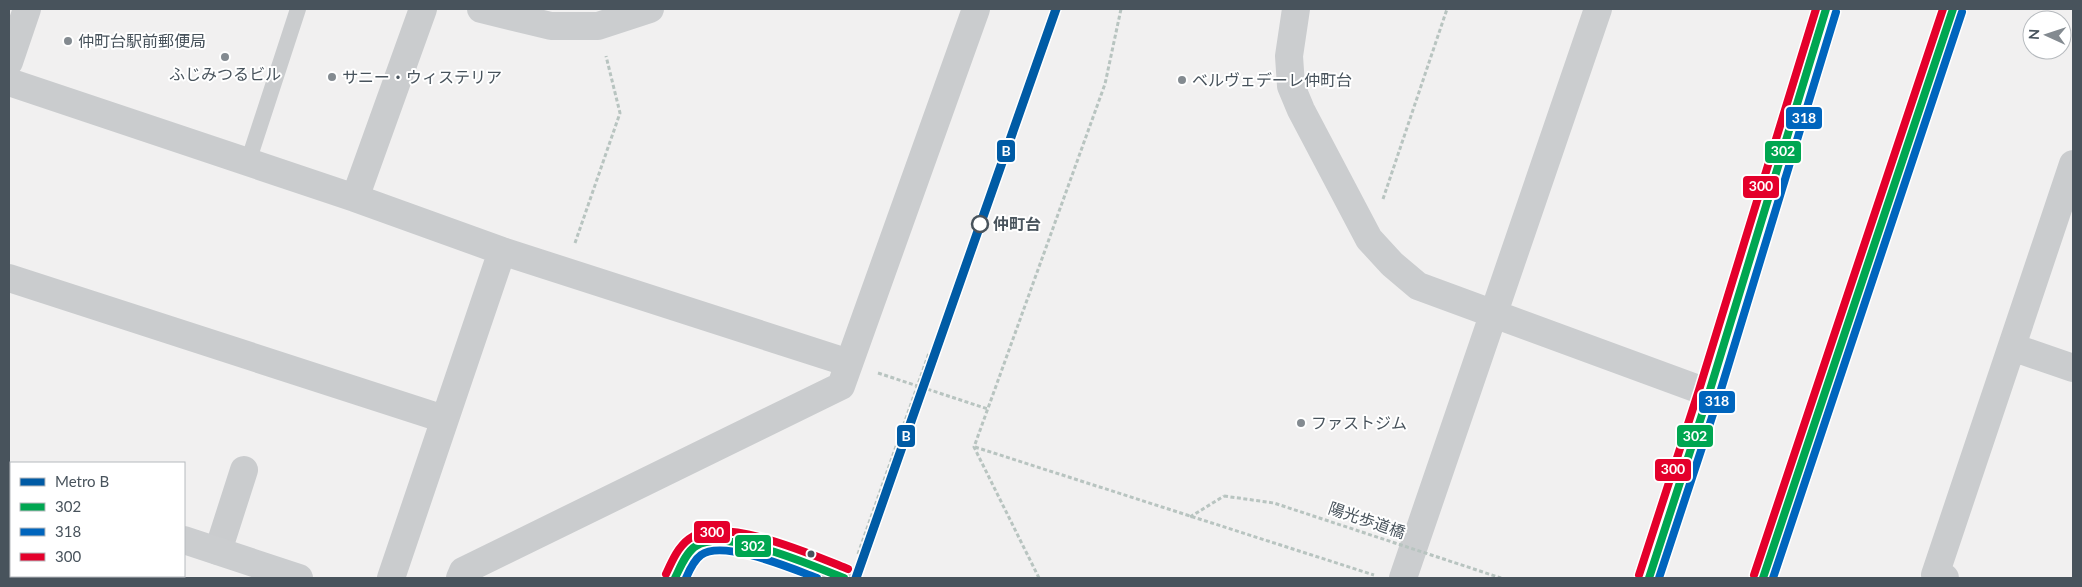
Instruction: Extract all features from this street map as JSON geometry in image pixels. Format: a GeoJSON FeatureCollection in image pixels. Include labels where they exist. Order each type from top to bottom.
{"type":"FeatureCollection","features":[{"type":"Feature","properties":{"kind":"street"},"geometry":{"type":"LineString","coordinates":[[9,62],[27,9]]}},
{"type":"Feature","properties":{"kind":"street"},"geometry":{"type":"LineString","coordinates":[[355,198],[423,9]]}},
{"type":"Feature","properties":{"kind":"street"},"geometry":{"type":"LineString","coordinates":[[481,9],[551,26],[598,26],[650,9]]}},
{"type":"Feature","properties":{"kind":"street"},"geometry":{"type":"LineString","coordinates":[[460,578],[463,571],[840,386],[976,9]]}},
{"type":"Feature","properties":{"kind":"street"},"geometry":{"type":"LineString","coordinates":[[1296,9],[1289,56],[1291,86],[1301,110],[1370,239],[1392,264],[1418,286],[1709,393]]}},
{"type":"Feature","properties":{"kind":"street"},"geometry":{"type":"LineString","coordinates":[[1390,577],[1492,312],[1598,9]]}},
{"type":"Feature","properties":{"kind":"street"},"geometry":{"type":"LineString","coordinates":[[1649,578],[1709,393],[1826,9]]}},
{"type":"Feature","properties":{"kind":"street"},"geometry":{"type":"LineString","coordinates":[[1763,578],[1953,9]]}},
{"type":"Feature","properties":{"kind":"street"},"geometry":{"type":"LineString","coordinates":[[9,82],[355,198],[502,251],[849,363]]}},
{"type":"Feature","properties":{"kind":"street"},"geometry":{"type":"LineString","coordinates":[[1946,578],[1936,575],[2073,164]]}},
{"type":"Feature","properties":{"kind":"street"},"geometry":{"type":"LineString","coordinates":[[391,578],[502,251]]}},
{"type":"Feature","properties":{"kind":"street"},"geometry":{"type":"LineString","coordinates":[[9,278],[444,419]]}},
{"type":"Feature","properties":{"kind":"street"},"geometry":{"type":"LineString","coordinates":[[2012,347],[2073,368]]}},
{"type":"Feature","properties":{"kind":"street"},"geometry":{"type":"LineString","coordinates":[[218,551],[244,470]]}},
{"type":"Feature","properties":{"kind":"street"},"geometry":{"type":"LineString","coordinates":[[185,540],[286,576]]}},
{"type":"Feature","properties":{"kind":"lane"},"geometry":{"type":"LineString","coordinates":[[248,162],[298,9]]}},
{"type":"Feature","properties":{"kind":"lane"},"geometry":{"type":"LineString","coordinates":[[675,578],[685,559],[697,546],[711,541],[732,541],[750,545],[844,578]]}},
{"type":"Feature","properties":{"kind":"path"},"geometry":{"type":"LineString","coordinates":[[1039,578],[974,446],[1105,84],[1121,9]]}},
{"type":"Feature","properties":{"kind":"path"},"geometry":{"type":"LineString","coordinates":[[1370,239],[1447,9]]}},
{"type":"Feature","properties":{"kind":"path"},"geometry":{"type":"LineString","coordinates":[[574,248],[620,113],[598,26]]}},
{"type":"Feature","properties":{"kind":"path"},"geometry":{"type":"LineString","coordinates":[[858,554],[929,353]]}},
{"type":"Feature","properties":{"kind":"path"},"geometry":{"type":"LineString","coordinates":[[849,363],[988,410]]}},
{"type":"Feature","properties":{"kind":"path"},"geometry":{"type":"LineString","coordinates":[[974,446],[1190,517],[1390,577]]}},
{"type":"Feature","properties":{"kind":"path","name":"陽光歩道橋"},"geometry":{"type":"LineString","coordinates":[[1190,517],[1224,496],[1274,503],[1501,578]]}},
{"type":"Feature","properties":{"kind":"metro line","name":"B"},"geometry":{"type":"LineString","coordinates":[[856,578],[1056,9]]}},
{"type":"Feature","properties":{"kind":"transit line","name":"300"},"geometry":{"type":"LineString","coordinates":[[1639,575],[1699,390],[1816,9]]}},
{"type":"Feature","properties":{"kind":"transit line","name":"302"},"geometry":{"type":"LineString","coordinates":[[1649,578],[1709,393],[1826,9]]}},
{"type":"Feature","properties":{"kind":"transit line","name":"300"},"geometry":{"type":"LineString","coordinates":[[1754,575],[1943,9]]}},
{"type":"Feature","properties":{"kind":"transit line","name":"302"},"geometry":{"type":"LineString","coordinates":[[1763,578],[1953,9]]}},
{"type":"Feature","properties":{"kind":"transit line","name":"318"},"geometry":{"type":"LineString","coordinates":[[1659,578],[1719,396],[1836,12]]}},
{"type":"Feature","properties":{"kind":"transit line","name":"318"},"geometry":{"type":"LineString","coordinates":[[1773,578],[1962,12]]}},
{"type":"Feature","properties":{"kind":"transit line","name":"300"},"geometry":{"type":"LineString","coordinates":[[666,574],[678,550],[685,542],[704,533],[723,531],[768,539],[848,569]]}},
{"type":"Feature","properties":{"kind":"transit line","name":"302"},"geometry":{"type":"LineString","coordinates":[[675,578],[686,556],[692,549],[710,541],[728,541],[770,550],[844,578]]}},
{"type":"Feature","properties":{"kind":"transit line","name":"318"},"geometry":{"type":"LineString","coordinates":[[686,578],[698,557],[711,551],[741,553],[758,557],[817,578]]}},
{"type":"Feature","properties":{"kind":"place","name":"仲町台駅前郵便局"},"geometry":{"type":"Point","coordinates":[68,41]}},
{"type":"Feature","properties":{"kind":"place","name":"ふじみつるビル"},"geometry":{"type":"Point","coordinates":[225,57]}},
{"type":"Feature","properties":{"kind":"place","name":"サニー・ウィステリア"},"geometry":{"type":"Point","coordinates":[332,77]}},
{"type":"Feature","properties":{"kind":"place","name":"ベルヴェデーレ仲町台"},"geometry":{"type":"Point","coordinates":[1182,80]}},
{"type":"Feature","properties":{"kind":"place","name":"仲町台"},"geometry":{"type":"Point","coordinates":[980,224]}},
{"type":"Feature","properties":{"kind":"place","name":"ファストジム"},"geometry":{"type":"Point","coordinates":[1301,423]}}]}
